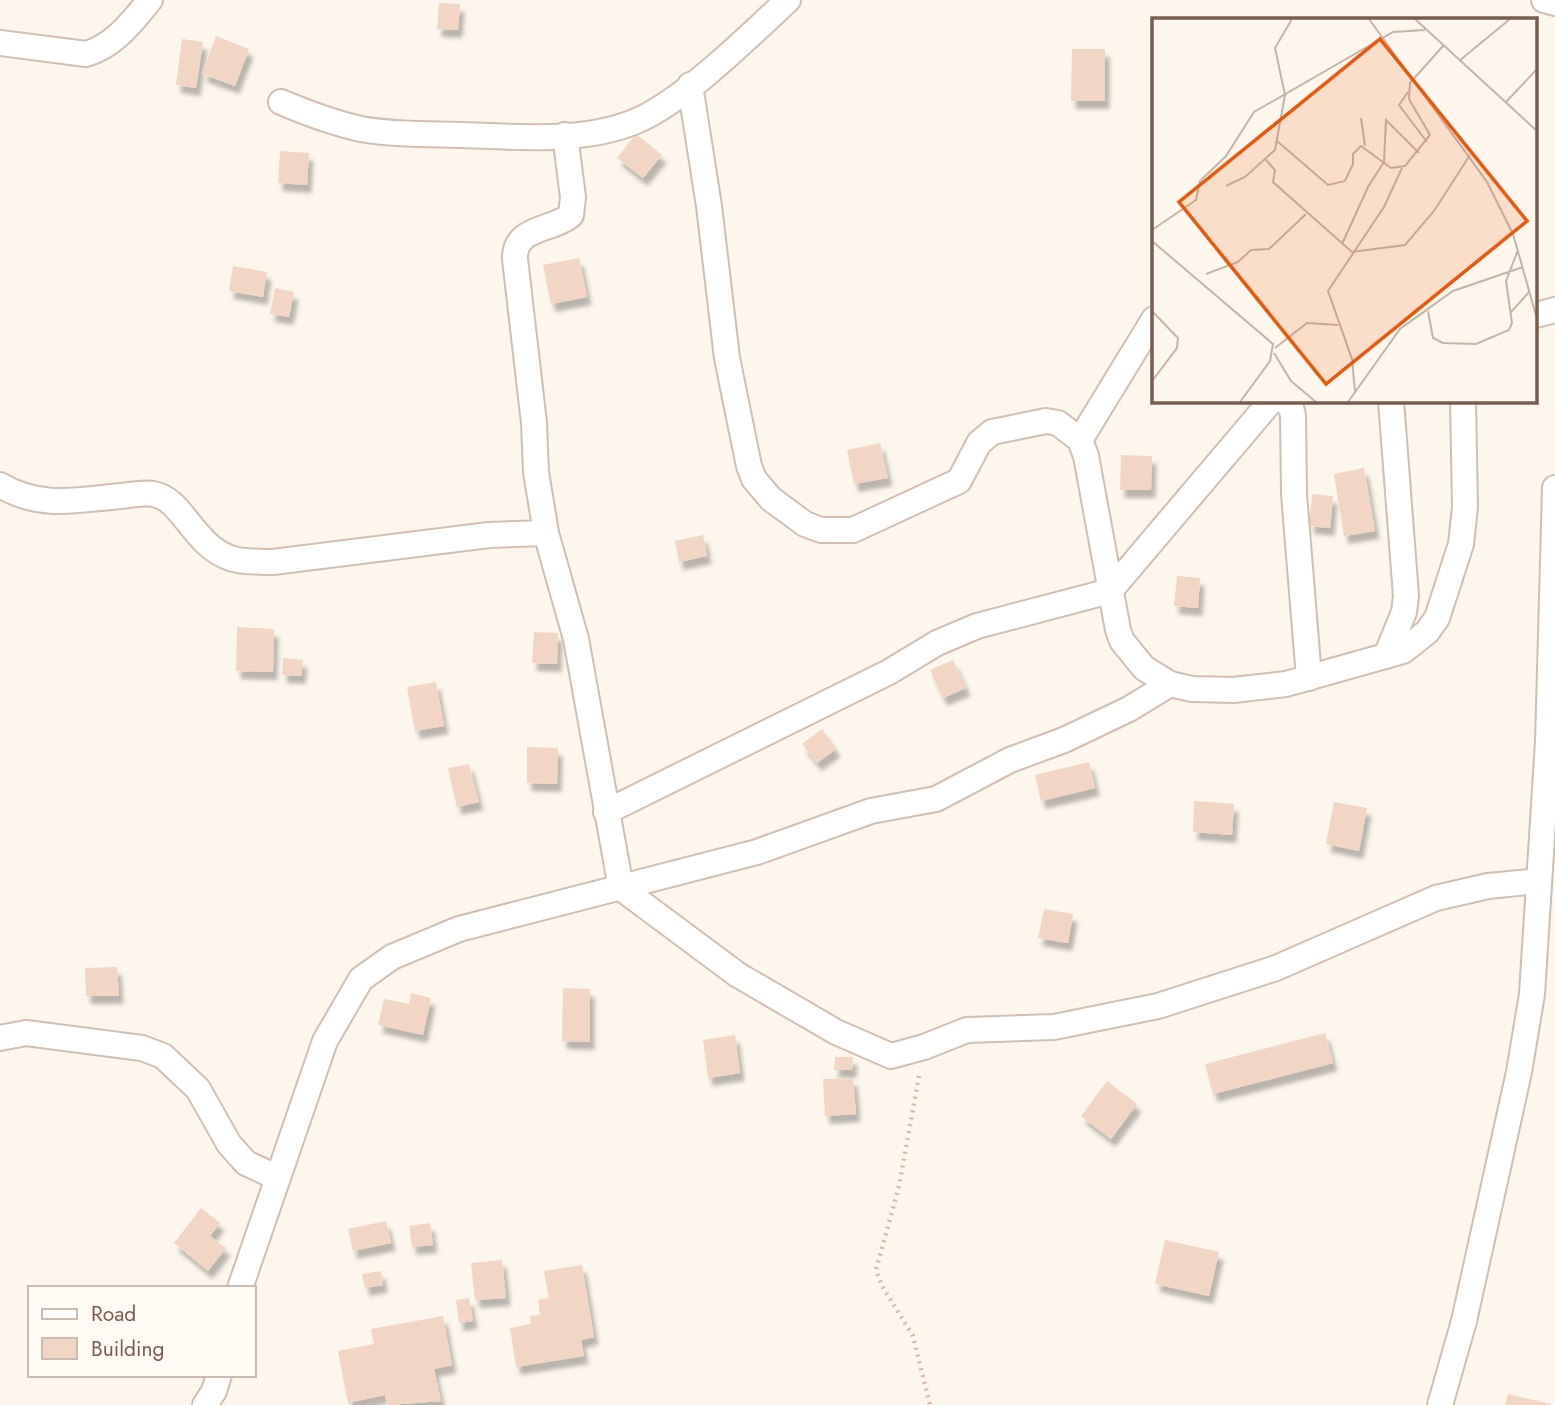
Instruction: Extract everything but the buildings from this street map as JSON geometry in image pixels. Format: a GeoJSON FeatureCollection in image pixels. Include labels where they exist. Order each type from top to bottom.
{"type":"FeatureCollection","features":[{"type":"Feature","properties":{"kind":"street"},"geometry":{"type":"LineString","coordinates":[[0,43],[86,54],[115,39],[150,0]]}},
{"type":"Feature","properties":{"kind":"street"},"geometry":{"type":"LineString","coordinates":[[281,102],[320,118],[378,131],[509,137],[565,135],[613,128],[643,117],[690,85],[788,0]]}},
{"type":"Feature","properties":{"kind":"street"},"geometry":{"type":"LineString","coordinates":[[1544,0],[1555,3]]}},
{"type":"Feature","properties":{"kind":"street"},"geometry":{"type":"LineString","coordinates":[[690,85],[709,206],[727,358],[754,479],[771,499],[805,524],[821,530],[853,530],[959,481],[979,443],[992,432],[1046,421],[1065,426],[1080,440],[1086,456],[1110,591],[1122,641],[1144,668],[1170,684],[1233,691],[1309,678],[1404,651],[1427,632],[1448,592],[1461,544],[1465,507],[1463,402]]}},
{"type":"Feature","properties":{"kind":"street"},"geometry":{"type":"LineString","coordinates":[[565,135],[573,197],[570,215],[526,235],[515,253],[537,472],[546,533],[576,639],[621,888],[738,975],[836,1032],[891,1056],[924,1047],[955,1033],[978,1028],[1054,1027],[1158,1006],[1276,968],[1436,898],[1488,886],[1539,881]]}},
{"type":"Feature","properties":{"kind":"street"},"geometry":{"type":"LineString","coordinates":[[1538,314],[1555,310]]}},
{"type":"Feature","properties":{"kind":"street"},"geometry":{"type":"LineString","coordinates":[[1080,440],[1152,322]]}},
{"type":"Feature","properties":{"kind":"street"},"geometry":{"type":"LineString","coordinates":[[606,812],[889,672],[947,638],[977,626],[1110,591],[1270,402]]}},
{"type":"Feature","properties":{"kind":"street"},"geometry":{"type":"LineString","coordinates":[[1285,402],[1291,407],[1293,416],[1296,519],[1309,678]]}},
{"type":"Feature","properties":{"kind":"street"},"geometry":{"type":"LineString","coordinates":[[1386,656],[1404,612],[1406,596],[1391,402]]}},
{"type":"Feature","properties":{"kind":"street"},"geometry":{"type":"LineString","coordinates":[[0,485],[20,495],[47,502],[155,494],[178,509],[194,533],[207,545],[229,558],[244,561],[273,562],[489,535],[546,533]]}},
{"type":"Feature","properties":{"kind":"street"},"geometry":{"type":"LineString","coordinates":[[1440,1405],[1464,1321],[1519,1072],[1532,994],[1549,700],[1555,488]]}},
{"type":"Feature","properties":{"kind":"street"},"geometry":{"type":"LineString","coordinates":[[241,1286],[325,1041],[361,979],[392,957],[434,938],[757,852],[871,811],[936,799],[1010,760],[1064,740],[1129,709],[1170,684]]}},
{"type":"Feature","properties":{"kind":"street"},"geometry":{"type":"LineString","coordinates":[[0,1038],[26,1033],[142,1048],[163,1056],[198,1089],[229,1144],[246,1163],[276,1177]]}},
{"type":"Feature","properties":{"kind":"street"},"geometry":{"type":"LineString","coordinates":[[205,1405],[218,1377]]}},
{"type":"Feature","properties":{"kind":"path"},"geometry":{"type":"LineString","coordinates":[[924,1047],[900,1186],[889,1230],[876,1265],[877,1277],[913,1336],[930,1405]]}}]}
